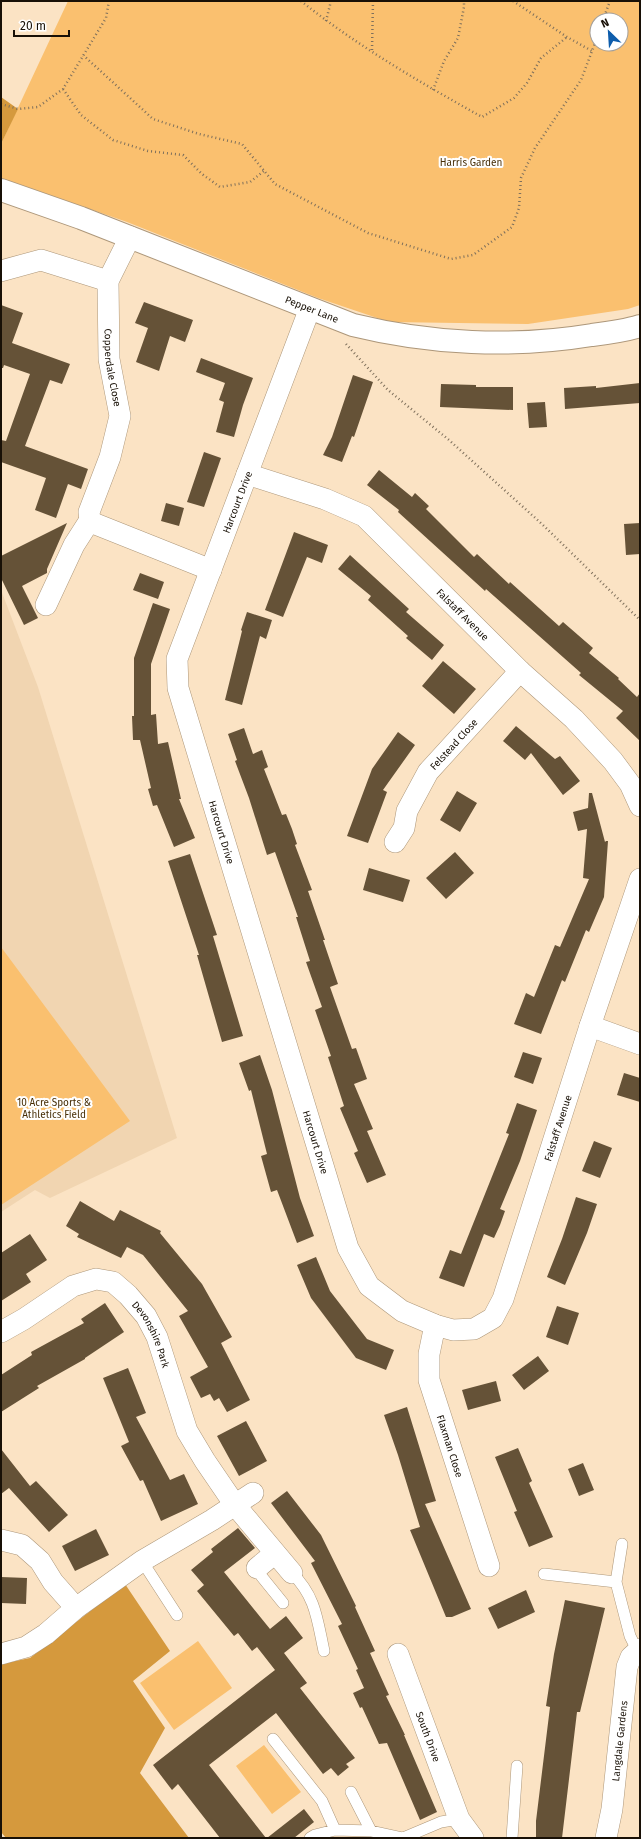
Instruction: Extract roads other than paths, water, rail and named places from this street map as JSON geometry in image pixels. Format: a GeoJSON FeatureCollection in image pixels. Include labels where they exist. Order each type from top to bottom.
{"type":"FeatureCollection","features":[{"type":"Feature","properties":{"kind":"street","name":"Pepper Lane"},"geometry":{"type":"LineString","coordinates":[[1,190],[130,237],[353,325],[388,333],[460,341],[535,342],[583,337],[640,326]]}},
{"type":"Feature","properties":{"kind":"street","name":"Copperdale Close"},"geometry":{"type":"LineString","coordinates":[[46,606],[74,545],[90,520],[89,512],[110,457],[120,416],[109,359],[108,281],[130,237]]}},
{"type":"Feature","properties":{"kind":"street"},"geometry":{"type":"LineString","coordinates":[[1,271],[41,260],[108,281]]}},
{"type":"Feature","properties":{"kind":"street","name":"Harcourt Drive"},"geometry":{"type":"LineString","coordinates":[[310,308],[177,660],[178,688],[348,1248],[369,1286],[402,1311],[435,1325]]}},
{"type":"Feature","properties":{"kind":"street","name":"Falstaff Avenue"},"geometry":{"type":"LineString","coordinates":[[247,474],[325,499],[364,516],[520,671],[574,720],[613,761],[630,784],[640,806]]}},
{"type":"Feature","properties":{"kind":"street"},"geometry":{"type":"LineString","coordinates":[[90,520],[93,523],[210,570]]}},
{"type":"Feature","properties":{"kind":"street","name":"Felstead Close"},"geometry":{"type":"LineString","coordinates":[[407,834],[407,811],[428,772],[520,671]]}},
{"type":"Feature","properties":{"kind":"street","name":"Falstaff Avenue"},"geometry":{"type":"LineString","coordinates":[[435,1325],[453,1330],[474,1329],[493,1318],[502,1299],[590,1026],[640,879]]}},
{"type":"Feature","properties":{"kind":"street"},"geometry":{"type":"LineString","coordinates":[[590,1026],[640,1044]]}},
{"type":"Feature","properties":{"kind":"street","name":"Devonshire Park"},"geometry":{"type":"LineString","coordinates":[[1,1332],[24,1319],[73,1286],[96,1279],[113,1282],[128,1295],[146,1316],[157,1337],[187,1431],[205,1461],[235,1505],[274,1554],[292,1573]]}},
{"type":"Feature","properties":{"kind":"street","name":"Flaxman Close"},"geometry":{"type":"LineString","coordinates":[[435,1325],[429,1354],[429,1380],[489,1566]]}},
{"type":"Feature","properties":{"kind":"street"},"geometry":{"type":"LineString","coordinates":[[1,1654],[26,1647],[46,1634],[76,1608],[142,1561],[235,1505],[253,1492]]}},
{"type":"Feature","properties":{"kind":"street"},"geometry":{"type":"LineString","coordinates":[[1,1540],[22,1545],[40,1561],[53,1582],[76,1608]]}},
{"type":"Feature","properties":{"kind":"street"},"geometry":{"type":"LineString","coordinates":[[257,1568],[274,1554]]}},
{"type":"Feature","properties":{"kind":"street","name":"Langdale Gardens"},"geometry":{"type":"LineString","coordinates":[[606,1838],[612,1809],[627,1667],[631,1657],[639,1649]]}},
{"type":"Feature","properties":{"kind":"street","name":"South Drive"},"geometry":{"type":"LineString","coordinates":[[398,1654],[460,1819],[473,1838]]}},
{"type":"Feature","properties":{"kind":"lane"},"geometry":{"type":"LineString","coordinates":[[622,1544],[616,1582],[630,1636],[639,1649]]}},
{"type":"Feature","properties":{"kind":"lane"},"geometry":{"type":"LineString","coordinates":[[142,1561],[177,1615]]}},
{"type":"Feature","properties":{"kind":"lane"},"geometry":{"type":"LineString","coordinates":[[257,1568],[262,1577],[283,1603]]}},
{"type":"Feature","properties":{"kind":"lane","name":"Devonshire Park"},"geometry":{"type":"LineString","coordinates":[[292,1573],[309,1593],[324,1651]]}},
{"type":"Feature","properties":{"kind":"lane"},"geometry":{"type":"LineString","coordinates":[[544,1574],[616,1582]]}},
{"type":"Feature","properties":{"kind":"lane"},"geometry":{"type":"LineString","coordinates":[[273,1739],[322,1801],[335,1830]]}},
{"type":"Feature","properties":{"kind":"lane"},"geometry":{"type":"LineString","coordinates":[[512,1838],[517,1766]]}},
{"type":"Feature","properties":{"kind":"lane"},"geometry":{"type":"LineString","coordinates":[[351,1792],[371,1831]]}},
{"type":"Feature","properties":{"kind":"lane"},"geometry":{"type":"LineString","coordinates":[[310,1838],[315,1835],[335,1830],[371,1831],[404,1838],[441,1822],[460,1819]]}},
{"type":"Feature","properties":{"kind":"park label","name":"Harris Garden"},"geometry":{"type":"Point","coordinates":[471,162]}},
{"type":"Feature","properties":{"kind":"park label","name":"10 Acre Sports & Athletics Field"},"geometry":{"type":"Point","coordinates":[54,1108]}}]}
